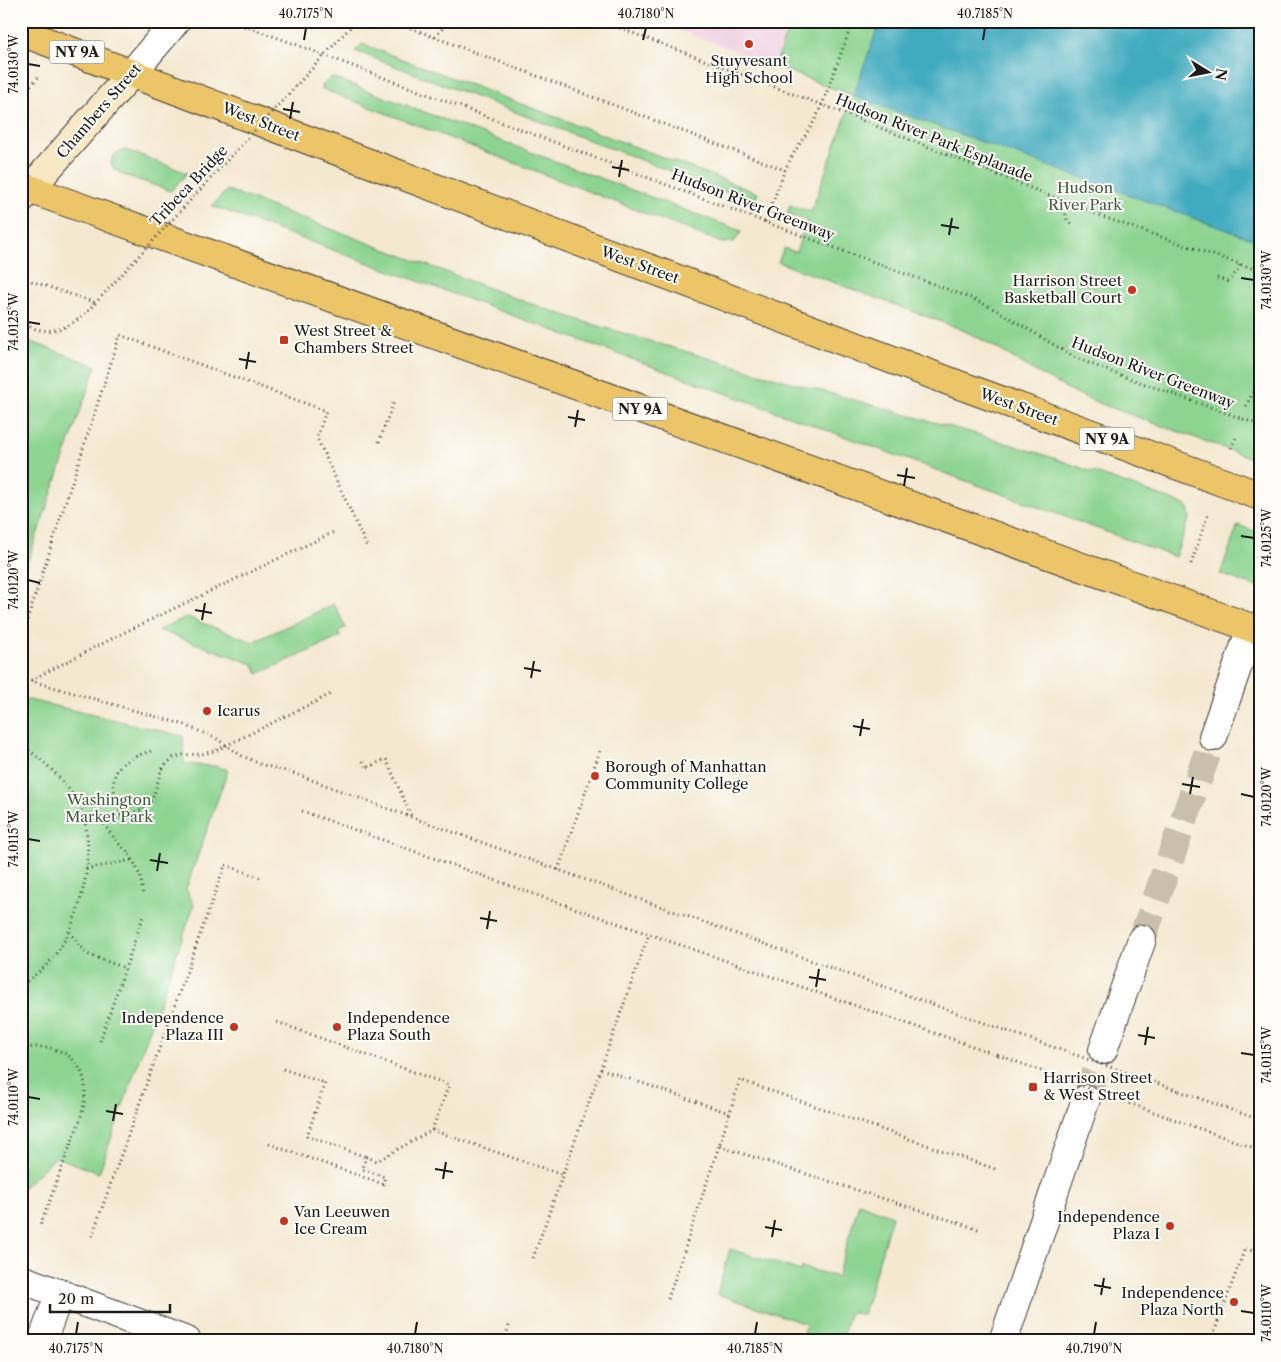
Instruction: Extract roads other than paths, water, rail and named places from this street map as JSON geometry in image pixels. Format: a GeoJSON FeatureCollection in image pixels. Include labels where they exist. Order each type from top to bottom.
{"type":"FeatureCollection","features":[{"type":"Feature","properties":{"kind":"highway","name":"West Street"},"geometry":{"type":"LineString","coordinates":[[21,32],[1260,496]]}},
{"type":"Feature","properties":{"kind":"highway","name":"NY 9A"},"geometry":{"type":"LineString","coordinates":[[24,192],[1256,630]]}},
{"type":"Feature","properties":{"kind":"main road","name":"Chambers Street"},"geometry":{"type":"LineString","coordinates":[[24,192],[132,73]]}},
{"type":"Feature","properties":{"kind":"street","name":"Chambers Street"},"geometry":{"type":"LineString","coordinates":[[132,73],[176,21]]}},
{"type":"Feature","properties":{"kind":"street"},"geometry":{"type":"LineString","coordinates":[[1213,737],[1256,630]]}},
{"type":"Feature","properties":{"kind":"street"},"geometry":{"type":"LineString","coordinates":[[1103,1050],[1142,939]]}},
{"type":"Feature","properties":{"kind":"street"},"geometry":{"type":"LineString","coordinates":[[1003,1341],[1086,1099]]}},
{"type":"Feature","properties":{"kind":"street"},"geometry":{"type":"LineString","coordinates":[[21,1279],[188,1341]]}},
{"type":"Feature","properties":{"kind":"street"},"geometry":{"type":"LineString","coordinates":[[42,1341],[60,1293]]}},
{"type":"Feature","properties":{"kind":"water"},"geometry":{"type":"Polygon","coordinates":[[[880,21],[1260,21],[1260,242],[853,96],[880,21]]]}},
{"type":"Feature","properties":{"kind":"tunnel"},"geometry":{"type":"LineString","coordinates":[[1142,939],[1213,737]]}},
{"type":"Feature","properties":{"kind":"tunnel"},"geometry":{"type":"LineString","coordinates":[[1086,1099],[1103,1050]]}},
{"type":"Feature","properties":{"kind":"place","name":"Stuyvesant High School"},"geometry":{"type":"Point","coordinates":[749,44]}},
{"type":"Feature","properties":{"kind":"place","name":"Harrison Street Basketball Court"},"geometry":{"type":"Point","coordinates":[1132,290]}},
{"type":"Feature","properties":{"kind":"place","name":"West Street & Chambers Street"},"geometry":{"type":"Point","coordinates":[284,340]}},
{"type":"Feature","properties":{"kind":"place","name":"Icarus"},"geometry":{"type":"Point","coordinates":[207,711]}},
{"type":"Feature","properties":{"kind":"place","name":"Borough of Manhattan Community College"},"geometry":{"type":"Point","coordinates":[595,776]}},
{"type":"Feature","properties":{"kind":"place","name":"Independence Plaza III"},"geometry":{"type":"Point","coordinates":[234,1027]}},
{"type":"Feature","properties":{"kind":"place","name":"Independence Plaza South"},"geometry":{"type":"Point","coordinates":[337,1027]}},
{"type":"Feature","properties":{"kind":"place","name":"Harrison Street & West Street"},"geometry":{"type":"Point","coordinates":[1033,1087]}},
{"type":"Feature","properties":{"kind":"place","name":"Van Leeuwen Ice Cream"},"geometry":{"type":"Point","coordinates":[284,1221]}},
{"type":"Feature","properties":{"kind":"place","name":"Independence Plaza I"},"geometry":{"type":"Point","coordinates":[1170,1226]}},
{"type":"Feature","properties":{"kind":"place","name":"Independence Plaza North"},"geometry":{"type":"Point","coordinates":[1234,1302]}},
{"type":"Feature","properties":{"kind":"park label","name":"Hudson River Park"},"geometry":{"type":"Point","coordinates":[1085,196]}},
{"type":"Feature","properties":{"kind":"park label","name":"Washington Market Park"},"geometry":{"type":"Point","coordinates":[109,808]}}]}
